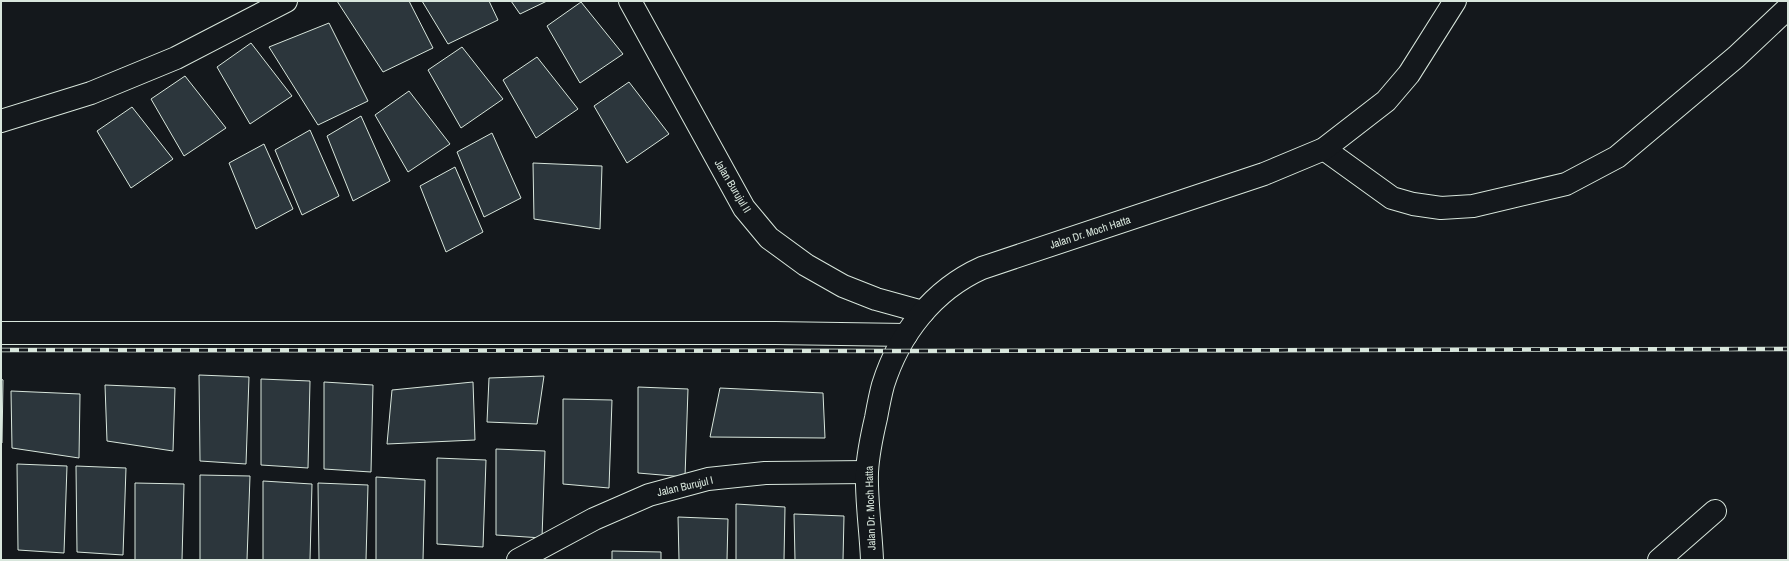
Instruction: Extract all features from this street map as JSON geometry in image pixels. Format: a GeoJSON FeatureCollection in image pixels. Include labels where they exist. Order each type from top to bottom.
{"type":"FeatureCollection","features":[{"type":"Feature","properties":{"kind":"main road"},"geometry":{"type":"LineString","coordinates":[[1,120],[91,93],[176,58],[286,1]]}},
{"type":"Feature","properties":{"kind":"main road","name":"Jalan Burujul II"},"geometry":{"type":"LineString","coordinates":[[630,1],[744,208],[769,238],[806,265],[843,286],[876,299],[923,312]]}},
{"type":"Feature","properties":{"kind":"main road","name":"Jalan Dr. Moch Hatta"},"geometry":{"type":"LineString","coordinates":[[872,560],[867,472],[883,385],[897,351],[906,335],[923,312],[945,290],[964,276],[982,268],[1264,174],[1324,149],[1386,101],[1410,74],[1455,1]]}},
{"type":"Feature","properties":{"kind":"main road"},"geometry":{"type":"LineString","coordinates":[[1324,149],[1392,198],[1413,204],[1441,208],[1473,206],[1566,184],[1617,157],[1736,57],[1788,8]]}},
{"type":"Feature","properties":{"kind":"main road"},"geometry":{"type":"LineString","coordinates":[[1,333],[775,333],[906,335]]}},
{"type":"Feature","properties":{"kind":"main road","name":"Jalan Burujul I"},"geometry":{"type":"LineString","coordinates":[[518,560],[594,519],[649,495],[708,479],[765,473],[867,472]]}},
{"type":"Feature","properties":{"kind":"main road"},"geometry":{"type":"LineString","coordinates":[[1659,560],[1715,510]]}},
{"type":"Feature","properties":{"kind":"building"},"geometry":{"type":"Polygon","coordinates":[[[337,1],[409,1],[433,48],[383,72],[337,1]]]}},
{"type":"Feature","properties":{"kind":"building"},"geometry":{"type":"Polygon","coordinates":[[[422,1],[489,1],[498,20],[448,44],[422,1]]]}},
{"type":"Feature","properties":{"kind":"building"},"geometry":{"type":"Polygon","coordinates":[[[511,1],[547,1],[520,14],[511,1]]]}},
{"type":"Feature","properties":{"kind":"building"},"geometry":{"type":"Polygon","coordinates":[[[581,2],[623,54],[580,83],[547,26],[581,2]]]}},
{"type":"Feature","properties":{"kind":"building"},"geometry":{"type":"Polygon","coordinates":[[[329,23],[368,101],[318,125],[269,47],[329,23]]]}},
{"type":"Feature","properties":{"kind":"building"},"geometry":{"type":"Polygon","coordinates":[[[251,43],[292,96],[250,124],[217,67],[251,43]]]}},
{"type":"Feature","properties":{"kind":"building"},"geometry":{"type":"Polygon","coordinates":[[[462,47],[503,99],[461,128],[428,70],[462,47]]]}},
{"type":"Feature","properties":{"kind":"building"},"geometry":{"type":"Polygon","coordinates":[[[537,57],[578,109],[536,138],[503,80],[537,57]]]}},
{"type":"Feature","properties":{"kind":"building"},"geometry":{"type":"Polygon","coordinates":[[[185,76],[226,128],[184,156],[151,99],[185,76]]]}},
{"type":"Feature","properties":{"kind":"building"},"geometry":{"type":"Polygon","coordinates":[[[629,82],[669,134],[627,163],[594,106],[629,82]]]}},
{"type":"Feature","properties":{"kind":"building"},"geometry":{"type":"Polygon","coordinates":[[[409,91],[450,144],[408,172],[375,115],[409,91]]]}},
{"type":"Feature","properties":{"kind":"building"},"geometry":{"type":"Polygon","coordinates":[[[132,107],[173,159],[131,188],[97,131],[132,107]]]}},
{"type":"Feature","properties":{"kind":"building"},"geometry":{"type":"Polygon","coordinates":[[[361,116],[390,181],[353,201],[327,136],[361,116]]]}},
{"type":"Feature","properties":{"kind":"building"},"geometry":{"type":"Polygon","coordinates":[[[310,130],[339,196],[302,215],[275,150],[310,130]]]}},
{"type":"Feature","properties":{"kind":"building"},"geometry":{"type":"Polygon","coordinates":[[[492,133],[521,198],[484,217],[457,152],[492,133]]]}},
{"type":"Feature","properties":{"kind":"building"},"geometry":{"type":"Polygon","coordinates":[[[264,144],[293,209],[256,229],[229,163],[264,144]]]}},
{"type":"Feature","properties":{"kind":"building"},"geometry":{"type":"Polygon","coordinates":[[[533,163],[602,166],[600,229],[534,219],[533,163]]]}},
{"type":"Feature","properties":{"kind":"building"},"geometry":{"type":"Polygon","coordinates":[[[455,167],[483,232],[446,252],[420,186],[455,167]]]}},
{"type":"Feature","properties":{"kind":"building"},"geometry":{"type":"Polygon","coordinates":[[[199,375],[249,377],[246,464],[200,461],[199,375]]]}},
{"type":"Feature","properties":{"kind":"building"},"geometry":{"type":"Polygon","coordinates":[[[544,376],[537,424],[487,422],[489,378],[544,376]]]}},
{"type":"Feature","properties":{"kind":"building"},"geometry":{"type":"Polygon","coordinates":[[[1,379],[3,380],[2,443],[1,443],[1,379]]]}},
{"type":"Feature","properties":{"kind":"building"},"geometry":{"type":"Polygon","coordinates":[[[261,379],[310,381],[308,468],[261,465],[261,379]]]}},
{"type":"Feature","properties":{"kind":"building"},"geometry":{"type":"Polygon","coordinates":[[[324,382],[373,385],[371,472],[324,469],[324,382]]]}},
{"type":"Feature","properties":{"kind":"building"},"geometry":{"type":"Polygon","coordinates":[[[473,382],[475,440],[387,444],[392,390],[473,382]]]}},
{"type":"Feature","properties":{"kind":"building"},"geometry":{"type":"Polygon","coordinates":[[[105,385],[175,388],[173,451],[107,441],[105,385]]]}},
{"type":"Feature","properties":{"kind":"building"},"geometry":{"type":"Polygon","coordinates":[[[638,387],[688,389],[685,477],[638,473],[638,387]]]}},
{"type":"Feature","properties":{"kind":"building"},"geometry":{"type":"Polygon","coordinates":[[[720,388],[823,393],[825,438],[710,437],[720,388]]]}},
{"type":"Feature","properties":{"kind":"building"},"geometry":{"type":"Polygon","coordinates":[[[11,391],[80,394],[79,458],[12,448],[11,391]]]}},
{"type":"Feature","properties":{"kind":"building"},"geometry":{"type":"Polygon","coordinates":[[[563,399],[612,400],[609,488],[563,484],[563,399]]]}},
{"type":"Feature","properties":{"kind":"building"},"geometry":{"type":"Polygon","coordinates":[[[496,449],[545,451],[542,538],[496,535],[496,449]]]}},
{"type":"Feature","properties":{"kind":"building"},"geometry":{"type":"Polygon","coordinates":[[[437,458],[486,460],[483,547],[437,544],[437,458]]]}},
{"type":"Feature","properties":{"kind":"building"},"geometry":{"type":"Polygon","coordinates":[[[17,464],[67,466],[64,553],[18,550],[17,464]]]}},
{"type":"Feature","properties":{"kind":"building"},"geometry":{"type":"Polygon","coordinates":[[[76,466],[126,468],[123,555],[77,552],[76,466]]]}},
{"type":"Feature","properties":{"kind":"building"},"geometry":{"type":"Polygon","coordinates":[[[200,475],[250,476],[247,560],[200,560],[200,475]]]}},
{"type":"Feature","properties":{"kind":"building"},"geometry":{"type":"Polygon","coordinates":[[[376,477],[425,480],[423,560],[376,560],[376,477]]]}},
{"type":"Feature","properties":{"kind":"building"},"geometry":{"type":"Polygon","coordinates":[[[263,481],[312,484],[310,560],[263,560],[263,481]]]}},
{"type":"Feature","properties":{"kind":"building"},"geometry":{"type":"Polygon","coordinates":[[[135,483],[184,484],[182,560],[135,560],[135,483]]]}},
{"type":"Feature","properties":{"kind":"building"},"geometry":{"type":"Polygon","coordinates":[[[318,483],[368,485],[366,560],[319,560],[318,483]]]}},
{"type":"Feature","properties":{"kind":"building"},"geometry":{"type":"Polygon","coordinates":[[[736,504],[785,507],[784,560],[736,560],[736,504]]]}},
{"type":"Feature","properties":{"kind":"building"},"geometry":{"type":"Polygon","coordinates":[[[794,514],[844,516],[843,560],[795,560],[794,514]]]}},
{"type":"Feature","properties":{"kind":"building"},"geometry":{"type":"Polygon","coordinates":[[[678,517],[728,519],[727,560],[679,560],[678,517]]]}},
{"type":"Feature","properties":{"kind":"building"},"geometry":{"type":"Polygon","coordinates":[[[612,551],[661,552],[661,560],[612,560],[612,551]]]}},
{"type":"Feature","properties":{"kind":"railway"},"geometry":{"type":"LineString","coordinates":[[1,350],[897,351],[1788,349]]}}]}
